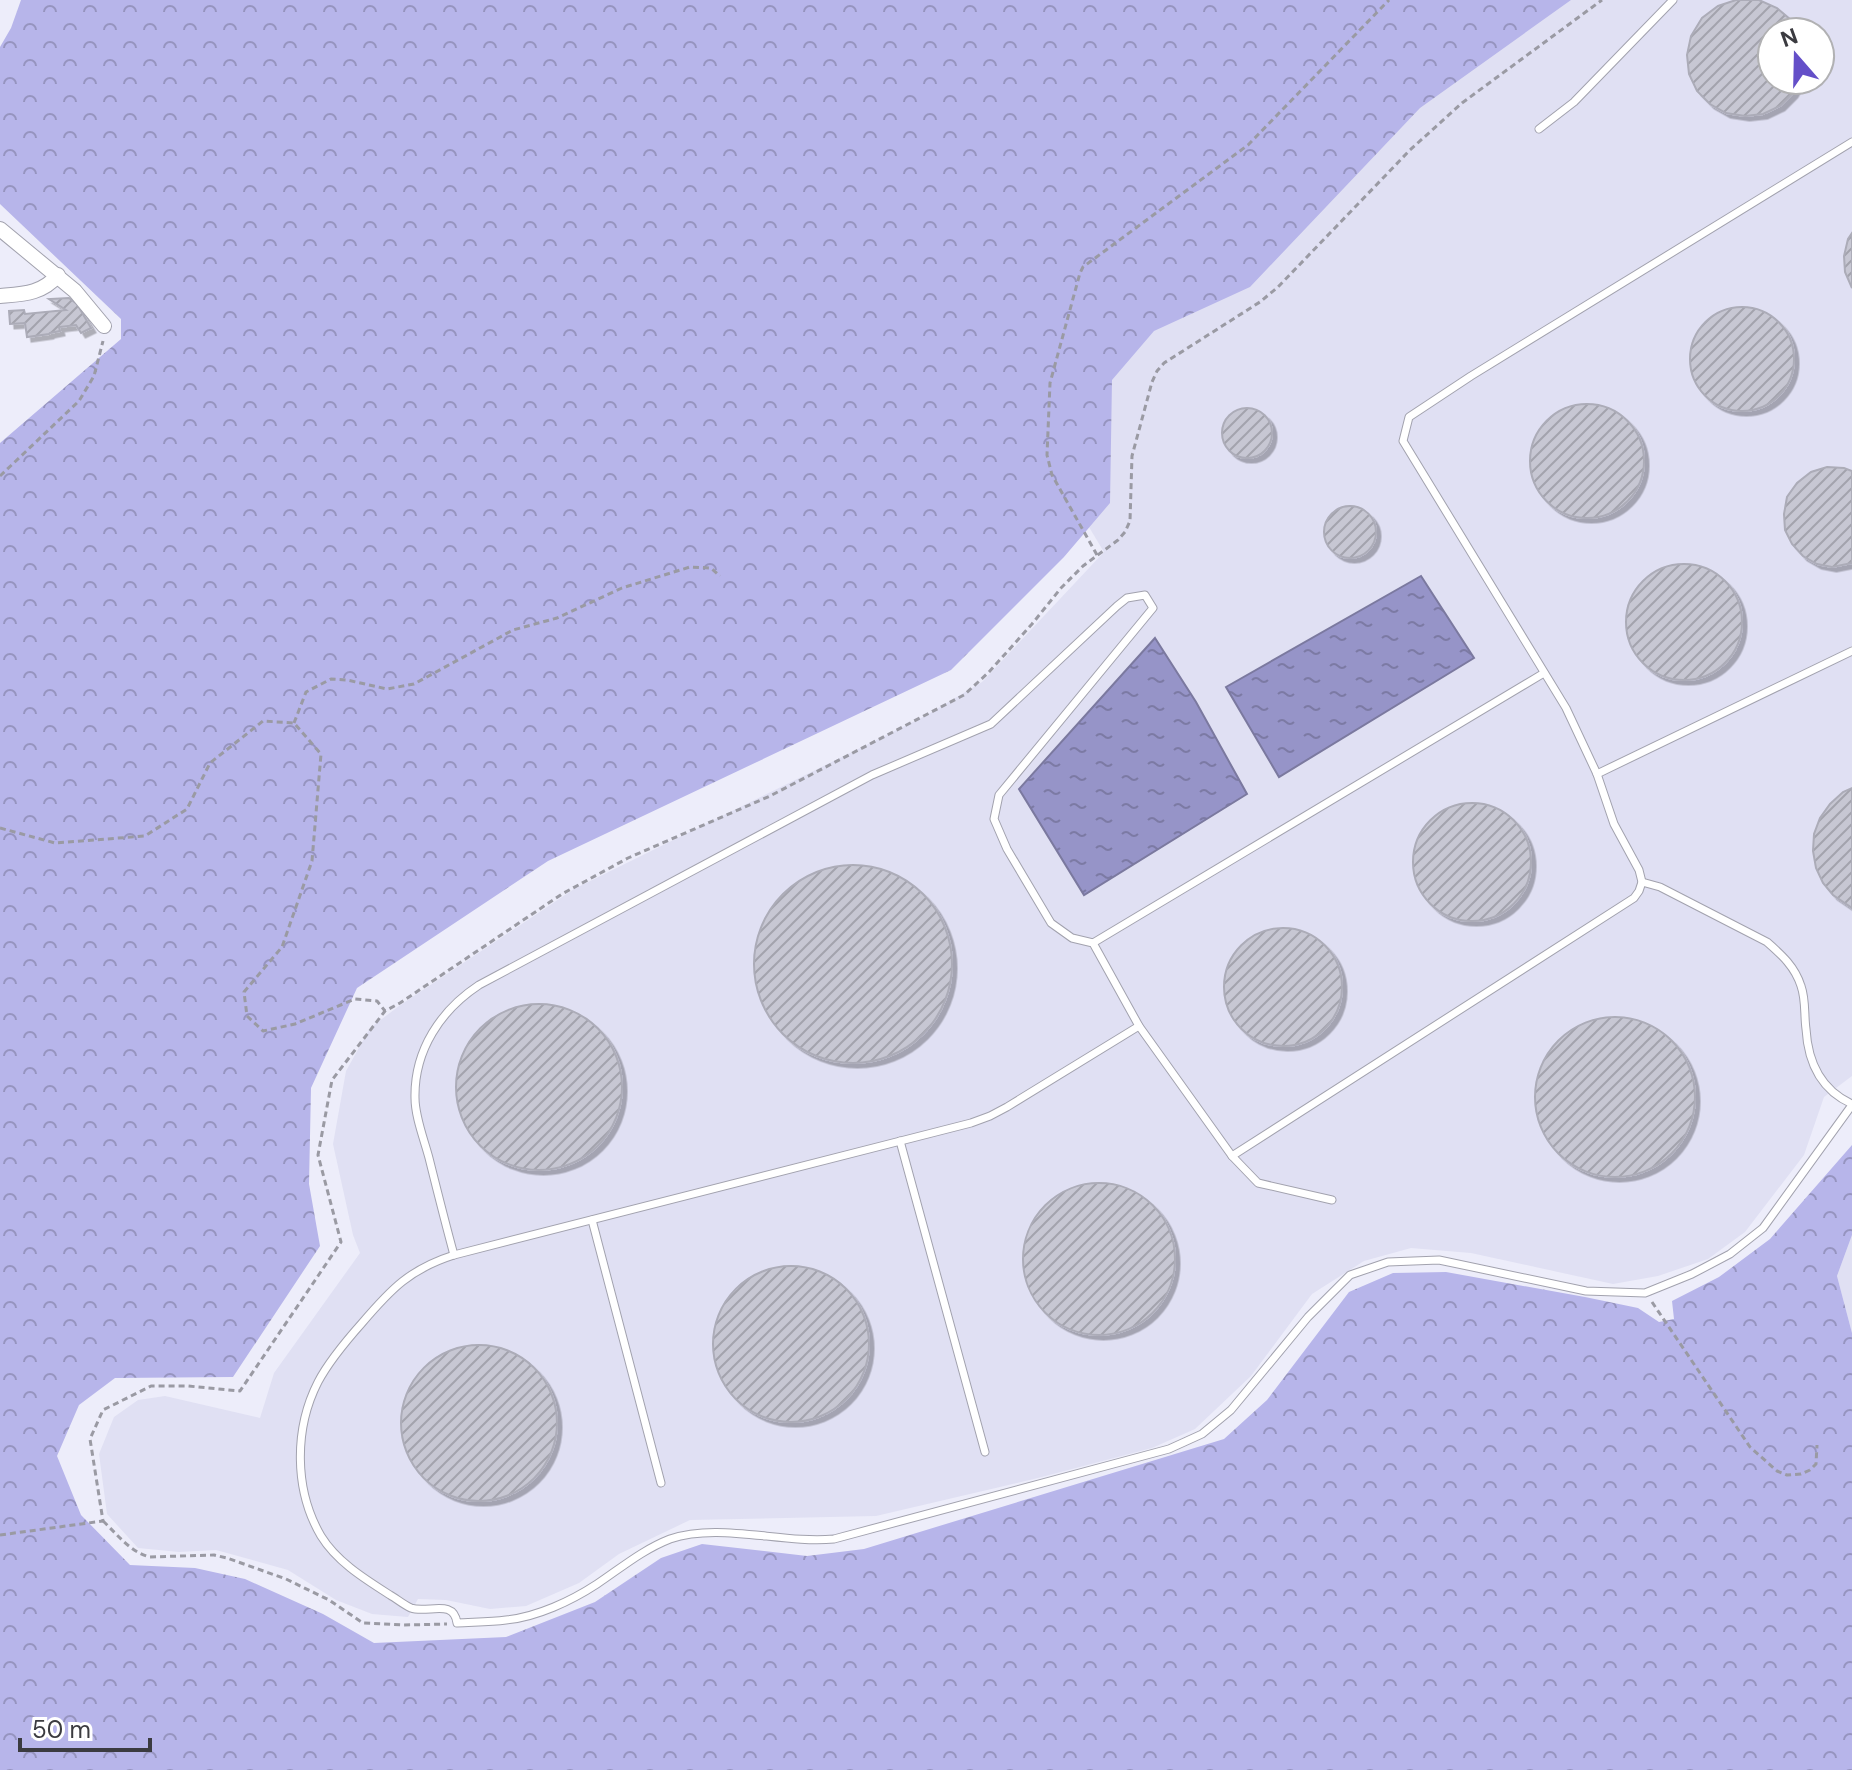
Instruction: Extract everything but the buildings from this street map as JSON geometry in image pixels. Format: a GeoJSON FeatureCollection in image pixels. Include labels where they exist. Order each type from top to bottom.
{"type":"FeatureCollection","features":[{"type":"Feature","properties":{"kind":"street"},"geometry":{"type":"LineString","coordinates":[[0,229],[58,275],[83,299],[104,326]]}},
{"type":"Feature","properties":{"kind":"street"},"geometry":{"type":"LineString","coordinates":[[0,296],[38,291],[52,283],[58,275]]}},
{"type":"Feature","properties":{"kind":"lane"},"geometry":{"type":"LineString","coordinates":[[1539,129],[1574,102],[1673,0]]}},
{"type":"Feature","properties":{"kind":"lane"},"geometry":{"type":"LineString","coordinates":[[1232,1156],[1634,898],[1642,882],[1639,870],[1614,824],[1597,774],[1566,708],[1403,441],[1409,417],[1852,142]]}},
{"type":"Feature","properties":{"kind":"lane"},"geometry":{"type":"LineString","coordinates":[[454,1255],[415,1101],[419,1063],[427,1041],[436,1025],[463,996],[493,977],[872,775],[991,724],[1127,598],[1145,595],[1153,608],[999,795],[994,819],[1007,849],[1051,923],[1072,938],[1093,943],[1544,673]]}},
{"type":"Feature","properties":{"kind":"lane"},"geometry":{"type":"LineString","coordinates":[[1597,774],[1852,651]]}},
{"type":"Feature","properties":{"kind":"lane"},"geometry":{"type":"LineString","coordinates":[[1139,1026],[990,1116],[971,1123],[454,1255],[430,1262],[413,1272],[354,1332],[318,1382],[310,1403],[300,1451],[301,1473],[309,1508],[321,1536],[336,1556],[357,1573],[412,1609],[453,1611],[457,1623],[508,1620],[549,1608],[595,1585],[633,1557],[671,1539],[696,1533],[722,1533],[812,1541],[834,1539],[1169,1449],[1202,1434],[1231,1410],[1308,1317],[1350,1275],[1388,1262],[1439,1260],[1586,1291],[1645,1293],[1692,1274],[1730,1254],[1763,1228],[1852,1105],[1838,1098],[1819,1078],[1806,1034],[1801,986],[1793,968],[1780,953],[1767,942],[1660,887],[1642,882]]}},
{"type":"Feature","properties":{"kind":"lane"},"geometry":{"type":"LineString","coordinates":[[1093,943],[1139,1026],[1232,1156],[1258,1183],[1332,1200]]}},
{"type":"Feature","properties":{"kind":"lane"},"geometry":{"type":"LineString","coordinates":[[900,1141],[985,1452]]}},
{"type":"Feature","properties":{"kind":"lane"},"geometry":{"type":"LineString","coordinates":[[592,1220],[661,1483]]}},
{"type":"Feature","properties":{"kind":"path"},"geometry":{"type":"LineString","coordinates":[[1097,555],[1052,475],[1047,455],[1050,383],[1083,267],[1248,145],[1389,0]]}},
{"type":"Feature","properties":{"kind":"path"},"geometry":{"type":"LineString","coordinates":[[457,1623],[363,1623],[329,1600],[286,1579],[227,1558],[214,1555],[150,1557],[140,1554],[103,1521],[90,1439],[103,1410],[151,1386],[240,1391],[341,1242],[318,1155],[332,1080],[385,1011],[562,894],[628,858],[770,796],[964,695],[998,663],[1061,588],[1083,566],[1118,540],[1130,521],[1132,456],[1152,382],[1164,363],[1260,302],[1410,150],[1462,103],[1602,0]]}},
{"type":"Feature","properties":{"kind":"path"},"geometry":{"type":"LineString","coordinates":[[0,476],[79,401],[94,376],[105,335],[104,326]]}},
{"type":"Feature","properties":{"kind":"path"},"geometry":{"type":"LineString","coordinates":[[294,723],[306,692],[331,679],[387,689],[414,684],[513,630],[557,618],[622,588],[690,567],[711,568],[720,576]]}},
{"type":"Feature","properties":{"kind":"path"},"geometry":{"type":"LineString","coordinates":[[0,828],[55,843],[145,836],[187,809],[210,763],[263,721],[294,723],[321,754],[312,861],[282,947],[244,992],[247,1016],[263,1031],[295,1024],[355,999],[377,1001],[385,1011]]}},
{"type":"Feature","properties":{"kind":"path"},"geometry":{"type":"LineString","coordinates":[[1645,1293],[1750,1447],[1777,1471],[1787,1475],[1810,1470],[1816,1464],[1817,1445]]}},
{"type":"Feature","properties":{"kind":"path"},"geometry":{"type":"LineString","coordinates":[[0,1535],[103,1521]]}},
{"type":"Feature","properties":{"kind":"shaded area"},"geometry":{"type":"Polygon","coordinates":[[[1398,0],[1852,0],[1852,1076],[1824,1097],[1804,1155],[1745,1232],[1708,1259],[1658,1276],[1613,1284],[1471,1253],[1411,1248],[1364,1261],[1312,1294],[1251,1376],[1195,1429],[1152,1448],[876,1516],[690,1520],[619,1554],[579,1583],[526,1606],[490,1609],[446,1600],[418,1599],[408,1617],[372,1614],[336,1600],[288,1570],[216,1550],[179,1552],[138,1548],[107,1514],[99,1454],[114,1417],[138,1400],[165,1396],[260,1418],[274,1373],[360,1253],[353,1235],[333,1144],[346,1071],[370,1028],[574,889],[925,716],[982,682],[1104,552],[1054,469],[1055,386],[1398,0]]]}},
{"type":"Feature","properties":{"kind":"shaded area"},"geometry":{"type":"Polygon","coordinates":[[[1852,1235],[1852,1333],[1837,1276],[1852,1235]]]}},
{"type":"Feature","properties":{"kind":"green space"},"geometry":{"type":"Polygon","coordinates":[[[21,0],[1571,0],[1420,108],[1250,287],[1154,331],[1112,380],[1110,503],[1064,557],[951,670],[548,861],[357,988],[311,1088],[309,1184],[320,1246],[233,1377],[115,1378],[79,1405],[57,1456],[81,1515],[130,1565],[195,1568],[245,1579],[323,1614],[374,1643],[506,1637],[595,1602],[661,1558],[702,1544],[807,1556],[864,1549],[1224,1439],[1267,1400],[1349,1292],[1393,1273],[1446,1272],[1638,1308],[1659,1322],[1674,1319],[1672,1301],[1719,1277],[1770,1239],[1852,1145],[1852,1235],[1837,1276],[1852,1333],[1852,1770],[0,1770],[0,443],[121,339],[121,319],[0,204],[0,47],[21,0]]]}},
{"type":"Feature","properties":{"kind":"water"},"geometry":{"type":"Polygon","coordinates":[[[1421,576],[1474,658],[1279,777],[1226,687],[1421,576]]]}},
{"type":"Feature","properties":{"kind":"water"},"geometry":{"type":"Polygon","coordinates":[[[1155,638],[1196,702],[1247,794],[1084,895],[1019,789],[1155,638]]]}}]}
